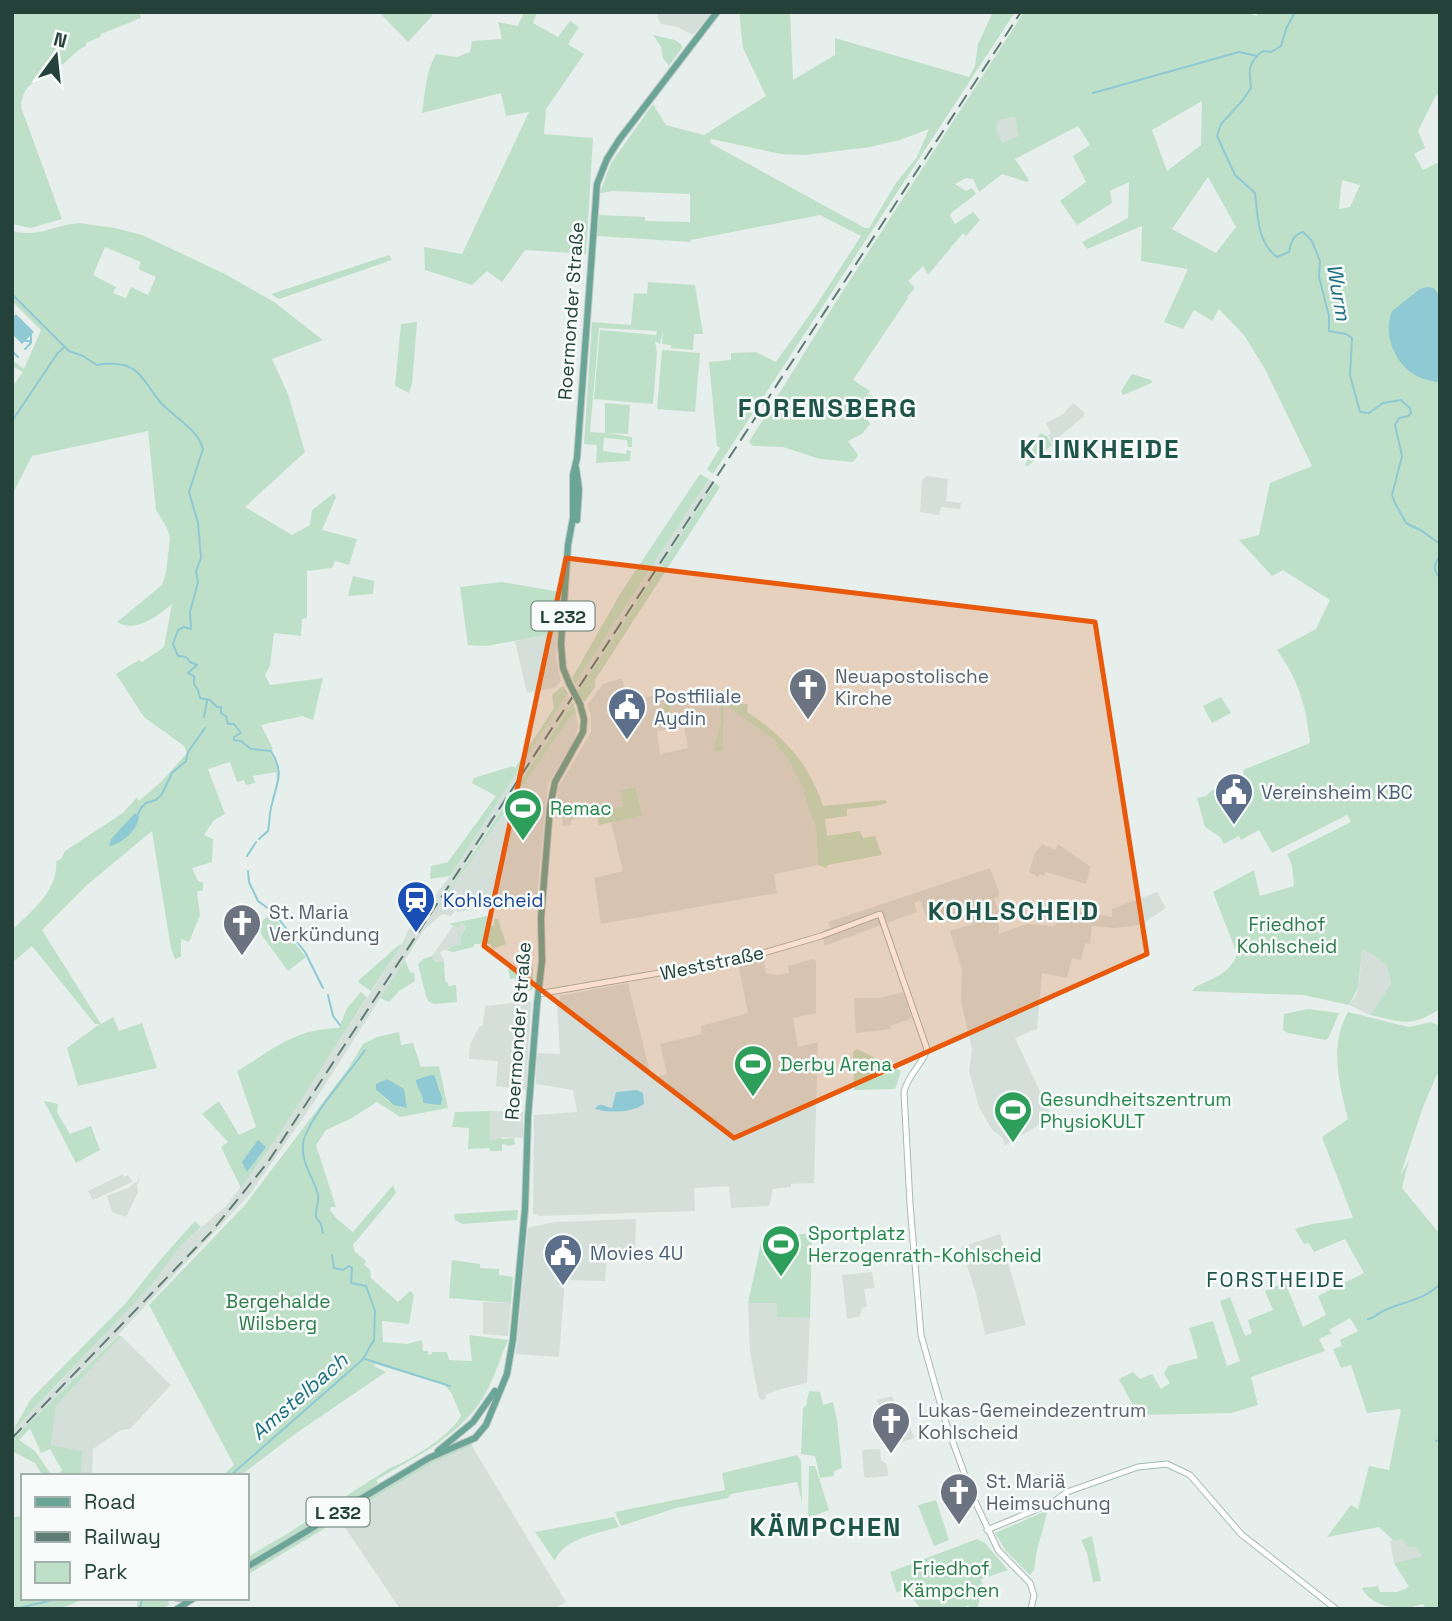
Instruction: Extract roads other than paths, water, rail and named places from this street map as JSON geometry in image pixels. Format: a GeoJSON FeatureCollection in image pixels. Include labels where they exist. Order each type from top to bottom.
{"type":"FeatureCollection","features":[{"type":"Feature","properties":{"kind":"main road","name":"Roermonder Straße"},"geometry":{"type":"LineString","coordinates":[[248,1566],[429,1458],[468,1441],[482,1431],[507,1374],[525,1209],[528,1117],[542,961],[541,918],[552,795],[559,774],[583,732],[584,719],[563,668],[561,644],[569,552],[578,507],[579,478],[576,468],[595,196],[598,179],[607,159],[717,12]]}},
{"type":"Feature","properties":{"kind":"main road","name":"Weststraße"},"geometry":{"type":"LineString","coordinates":[[538,994],[730,962],[810,939],[880,914],[928,1052],[909,1077],[904,1092],[909,1195],[921,1335],[945,1420],[987,1530]]}},
{"type":"Feature","properties":{"kind":"main road","name":"Roermonder Straße"},"geometry":{"type":"LineString","coordinates":[[429,1458],[473,1422],[493,1396],[510,1357]]}},
{"type":"Feature","properties":{"kind":"main road"},"geometry":{"type":"LineString","coordinates":[[1031,1609],[1034,1595],[1030,1583],[998,1550],[987,1530],[1052,1503],[1067,1492],[1150,1464],[1167,1464],[1180,1469],[1198,1483],[1245,1538],[1336,1609]]}},
{"type":"Feature","properties":{"kind":"water"},"geometry":{"type":"Polygon","coordinates":[[[1434,288],[1440,297],[1440,381],[1437,382],[1421,378],[1405,367],[1393,350],[1390,340],[1389,320],[1392,311],[1420,289],[1434,288]]]}},
{"type":"Feature","properties":{"kind":"water"},"geometry":{"type":"Polygon","coordinates":[[[16,314],[34,332],[22,344],[12,334],[12,318],[16,314]]]}},
{"type":"Feature","properties":{"kind":"water"},"geometry":{"type":"Polygon","coordinates":[[[135,813],[139,816],[132,831],[119,842],[109,846],[111,839],[135,813]]]}},
{"type":"Feature","properties":{"kind":"water"},"geometry":{"type":"Polygon","coordinates":[[[435,1076],[442,1098],[441,1105],[423,1103],[417,1086],[416,1080],[435,1076]]]}},
{"type":"Feature","properties":{"kind":"water"},"geometry":{"type":"Polygon","coordinates":[[[387,1079],[404,1089],[407,1108],[394,1105],[376,1090],[376,1084],[387,1079]]]}},
{"type":"Feature","properties":{"kind":"water"},"geometry":{"type":"Polygon","coordinates":[[[637,1090],[643,1093],[644,1104],[639,1107],[620,1111],[595,1109],[601,1105],[612,1108],[616,1092],[637,1090]]]}},
{"type":"Feature","properties":{"kind":"water"},"geometry":{"type":"Polygon","coordinates":[[[258,1140],[266,1147],[247,1172],[242,1162],[258,1140]]]}},
{"type":"Feature","properties":{"kind":"waterway","name":"Wurm"},"geometry":{"type":"LineString","coordinates":[[1295,12],[1281,46],[1271,52],[1263,51],[1254,59],[1250,72],[1251,88],[1221,124],[1217,136],[1235,175],[1255,193],[1262,236],[1270,251],[1277,257],[1289,252],[1293,239],[1303,232],[1312,241],[1320,261],[1319,277],[1329,316],[1329,331],[1352,338],[1350,375],[1360,412],[1369,413],[1383,403],[1401,400],[1410,408],[1411,413],[1399,418],[1395,425],[1402,456],[1392,495],[1406,523],[1440,544]]}},
{"type":"Feature","properties":{"kind":"waterway"},"geometry":{"type":"LineString","coordinates":[[1093,93],[1239,52],[1257,56]]}},
{"type":"Feature","properties":{"kind":"waterway","name":"Amstelbach"},"geometry":{"type":"LineString","coordinates":[[12,294],[69,351],[97,365],[117,364],[134,370],[161,403],[191,430],[200,442],[203,449],[189,492],[198,523],[201,558],[196,571],[198,582],[190,612],[191,629],[184,627],[178,630],[173,644],[178,656],[186,657],[197,665],[188,673],[194,676],[194,684],[200,698],[210,700],[217,707],[221,707],[221,713],[226,716],[228,724],[234,724],[241,733],[234,737],[234,740],[241,741],[251,749],[271,751],[275,759],[279,778],[268,831],[259,839]]}},
{"type":"Feature","properties":{"kind":"waterway"},"geometry":{"type":"LineString","coordinates":[[25,349],[31,343],[31,335]]}},
{"type":"Feature","properties":{"kind":"waterway"},"geometry":{"type":"LineString","coordinates":[[25,341],[30,343]]}},
{"type":"Feature","properties":{"kind":"waterway"},"geometry":{"type":"LineString","coordinates":[[12,421],[64,347]]}},
{"type":"Feature","properties":{"kind":"waterway"},"geometry":{"type":"LineString","coordinates":[[12,351],[18,357]]}},
{"type":"Feature","properties":{"kind":"waterway","name":"Wurm"},"geometry":{"type":"LineString","coordinates":[[1440,556],[1435,567],[1440,577]]}},
{"type":"Feature","properties":{"kind":"waterway"},"geometry":{"type":"LineString","coordinates":[[204,717],[207,701]]}},
{"type":"Feature","properties":{"kind":"waterway"},"geometry":{"type":"LineString","coordinates":[[138,814],[146,803],[156,800],[162,794],[172,773],[186,761],[188,752],[205,728]]}},
{"type":"Feature","properties":{"kind":"waterway","name":"Amstelbach"},"geometry":{"type":"LineString","coordinates":[[247,856],[256,842]]}},
{"type":"Feature","properties":{"kind":"waterway","name":"Amstelbach"},"geometry":{"type":"LineString","coordinates":[[248,871],[249,882],[258,901],[273,912],[305,952],[323,988]]}},
{"type":"Feature","properties":{"kind":"waterway","name":"Amstelbach"},"geometry":{"type":"LineString","coordinates":[[328,995],[333,1016],[340,1025]]}},
{"type":"Feature","properties":{"kind":"waterway","name":"Amstelbach"},"geometry":{"type":"LineString","coordinates":[[323,1233],[316,1217],[318,1195],[304,1159],[303,1144],[320,1110],[365,1050]]}},
{"type":"Feature","properties":{"kind":"waterway","name":"Amstelbach"},"geometry":{"type":"LineString","coordinates":[[232,1474],[361,1361],[374,1341],[375,1311],[366,1286],[351,1283],[352,1268],[349,1266],[343,1270],[334,1268],[332,1255]]}},
{"type":"Feature","properties":{"kind":"waterway"},"geometry":{"type":"LineString","coordinates":[[1368,1319],[1420,1297],[1440,1284]]}},
{"type":"Feature","properties":{"kind":"waterway"},"geometry":{"type":"LineString","coordinates":[[365,1359],[450,1386]]}},
{"type":"Feature","properties":{"kind":"waterway"},"geometry":{"type":"LineString","coordinates":[[1436,1441],[1440,1440]]}},
{"type":"Feature","properties":{"kind":"waterway","name":"Amstelbach"},"geometry":{"type":"LineString","coordinates":[[15,1609],[53,1600]]}},
{"type":"Feature","properties":{"kind":"waterway"},"geometry":{"type":"LineString","coordinates":[[140,1609],[142,1600]]}},
{"type":"Feature","properties":{"kind":"railway"},"geometry":{"type":"LineString","coordinates":[[12,1438],[212,1231],[268,1162],[1021,12]]}},
{"type":"Feature","properties":{"kind":"place","name":"Neuapostolische Kirche"},"geometry":{"type":"Point","coordinates":[808,721]}},
{"type":"Feature","properties":{"kind":"place","name":"Postfiliale Aydin"},"geometry":{"type":"Point","coordinates":[627,741]}},
{"type":"Feature","properties":{"kind":"place","name":"Vereinsheim KBC"},"geometry":{"type":"Point","coordinates":[1234,826]}},
{"type":"Feature","properties":{"kind":"place","name":"Remac"},"geometry":{"type":"Point","coordinates":[523,842]}},
{"type":"Feature","properties":{"kind":"place","name":"Kohlscheid"},"geometry":{"type":"Point","coordinates":[416,934]}},
{"type":"Feature","properties":{"kind":"place","name":"St. Maria Verkündung"},"geometry":{"type":"Point","coordinates":[242,957]}},
{"type":"Feature","properties":{"kind":"place","name":"Derby Arena"},"geometry":{"type":"Point","coordinates":[753,1098]}},
{"type":"Feature","properties":{"kind":"place","name":"Gesundheitszentrum PhysioKULT"},"geometry":{"type":"Point","coordinates":[1013,1144]}},
{"type":"Feature","properties":{"kind":"place","name":"Sportplatz Herzogenrath-Kohlscheid"},"geometry":{"type":"Point","coordinates":[781,1278]}},
{"type":"Feature","properties":{"kind":"place","name":"Movies 4U"},"geometry":{"type":"Point","coordinates":[563,1287]}},
{"type":"Feature","properties":{"kind":"place","name":"Lukas-Gemeindezentrum Kohlscheid"},"geometry":{"type":"Point","coordinates":[891,1455]}},
{"type":"Feature","properties":{"kind":"place","name":"St. Mariä Heimsuchung"},"geometry":{"type":"Point","coordinates":[959,1526]}},
{"type":"Feature","properties":{"kind":"district","name":"FORENSBERG"},"geometry":{"type":"Point","coordinates":[828,408]}},
{"type":"Feature","properties":{"kind":"district","name":"KLINKHEIDE"},"geometry":{"type":"Point","coordinates":[1100,449]}},
{"type":"Feature","properties":{"kind":"district","name":"KOHLSCHEID"},"geometry":{"type":"Point","coordinates":[1014,911]}},
{"type":"Feature","properties":{"kind":"district","name":"FORSTHEIDE"},"geometry":{"type":"Point","coordinates":[1276,1279]}},
{"type":"Feature","properties":{"kind":"district","name":"KÄMPCHEN"},"geometry":{"type":"Point","coordinates":[826,1527]}},
{"type":"Feature","properties":{"kind":"park label","name":"Friedhof Kohlscheid"},"geometry":{"type":"Point","coordinates":[1287,935]}},
{"type":"Feature","properties":{"kind":"park label","name":"Bergehalde Wilsberg"},"geometry":{"type":"Point","coordinates":[278,1312]}},
{"type":"Feature","properties":{"kind":"park label","name":"Friedhof Kämpchen"},"geometry":{"type":"Point","coordinates":[951,1579]}}]}
